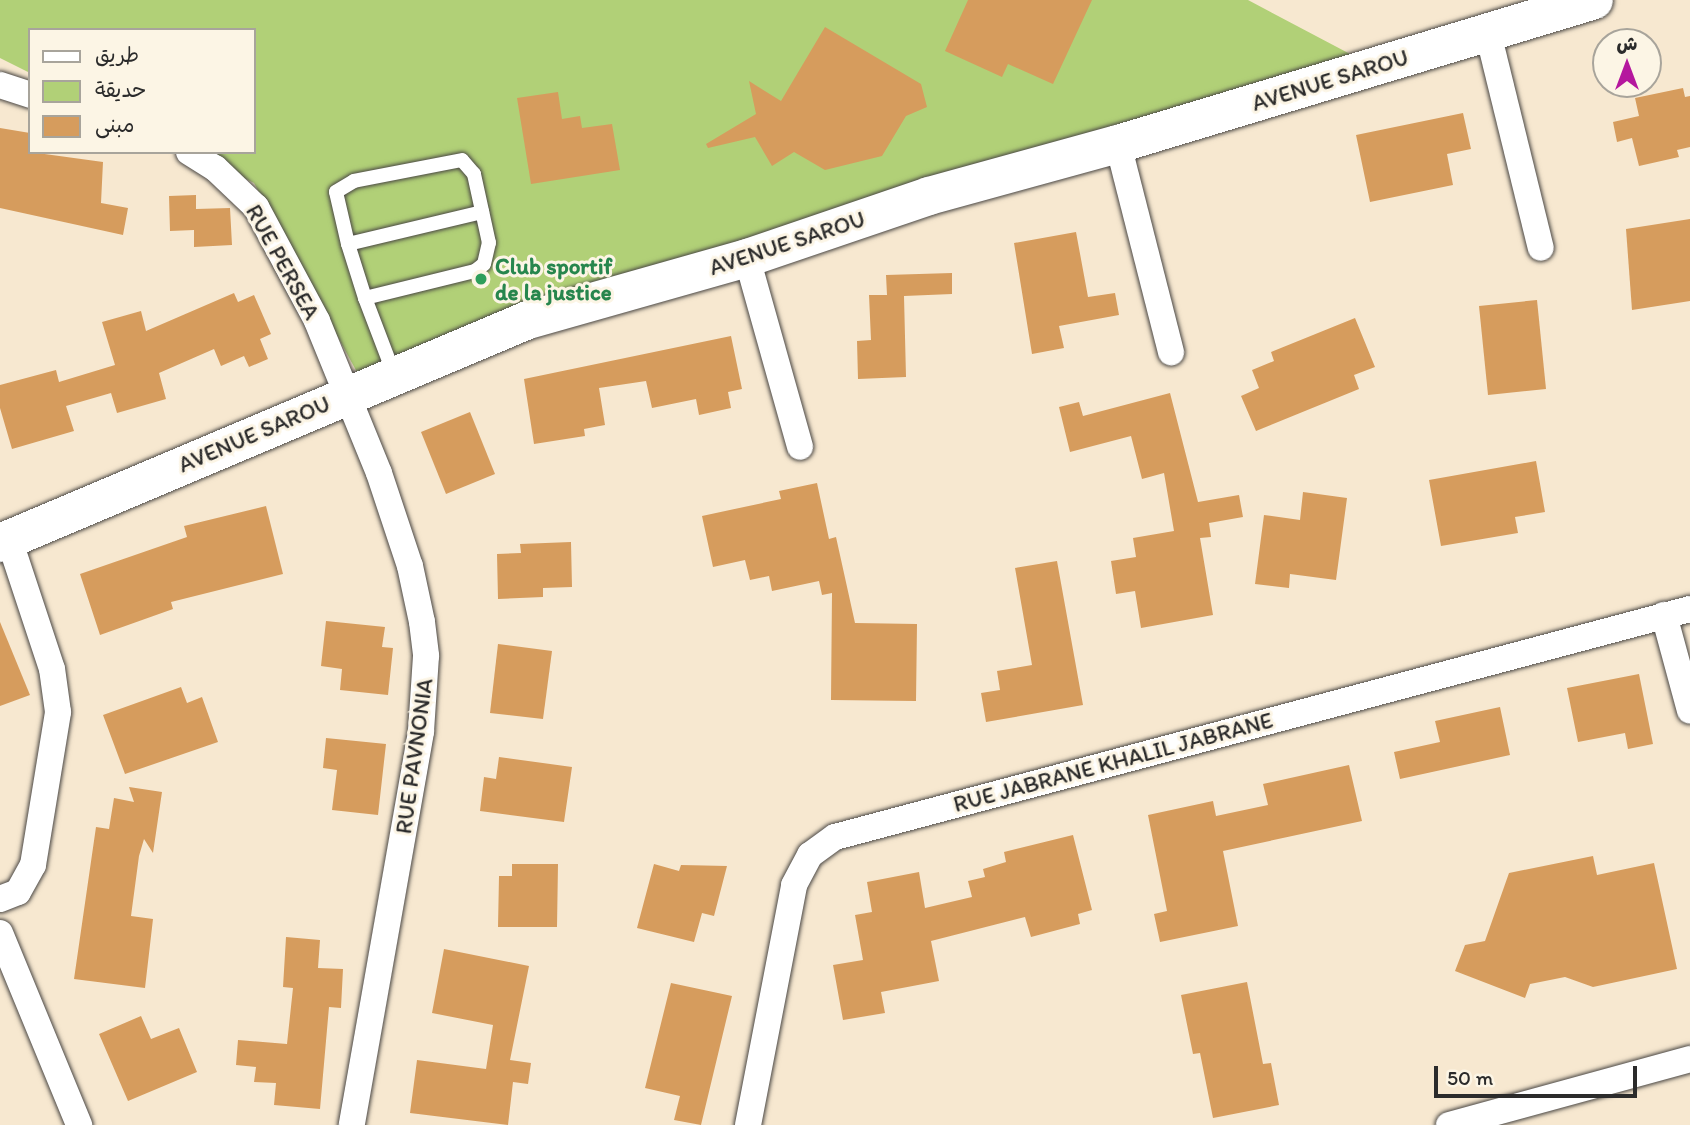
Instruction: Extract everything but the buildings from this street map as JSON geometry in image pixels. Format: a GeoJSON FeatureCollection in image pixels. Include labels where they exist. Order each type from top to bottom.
{"type":"FeatureCollection","features":[{"type":"Feature","properties":{"kind":"street","name":"AVENUE SAROU"},"geometry":{"type":"LineString","coordinates":[[4,541],[539,316],[747,258],[929,196],[1118,144],[1594,0]]}},
{"type":"Feature","properties":{"kind":"street"},"geometry":{"type":"LineString","coordinates":[[1488,33],[1541,248]]}},
{"type":"Feature","properties":{"kind":"street"},"geometry":{"type":"LineString","coordinates":[[0,85],[28,94]]}},
{"type":"Feature","properties":{"kind":"street"},"geometry":{"type":"LineString","coordinates":[[1118,144],[1171,352]]}},
{"type":"Feature","properties":{"kind":"street","name":"RUE PERSEA"},"geometry":{"type":"LineString","coordinates":[[192,154],[215,168],[256,207],[317,321],[349,394]]}},
{"type":"Feature","properties":{"kind":"street"},"geometry":{"type":"LineString","coordinates":[[747,258],[800,447]]}},
{"type":"Feature","properties":{"kind":"street","name":"RUE PAVNONIA"},"geometry":{"type":"LineString","coordinates":[[349,394],[410,566],[426,656],[421,732],[352,1125]]}},
{"type":"Feature","properties":{"kind":"street"},"geometry":{"type":"LineString","coordinates":[[0,900],[18,892],[33,865],[58,712],[52,670],[4,541]]}},
{"type":"Feature","properties":{"kind":"street","name":"RUE JABRANE KHALIL JABRANE"},"geometry":{"type":"LineString","coordinates":[[748,1125],[794,885],[810,855],[835,838],[1690,608]]}},
{"type":"Feature","properties":{"kind":"street"},"geometry":{"type":"LineString","coordinates":[[1664,615],[1690,711]]}},
{"type":"Feature","properties":{"kind":"street"},"geometry":{"type":"LineString","coordinates":[[0,933],[79,1125]]}},
{"type":"Feature","properties":{"kind":"street"},"geometry":{"type":"LineString","coordinates":[[1449,1125],[1690,1059]]}},
{"type":"Feature","properties":{"kind":"lane"},"geometry":{"type":"LineString","coordinates":[[365,298],[475,271],[489,255],[474,174],[462,160],[354,181],[336,192],[348,244],[365,298],[394,375]]}},
{"type":"Feature","properties":{"kind":"lane"},"geometry":{"type":"LineString","coordinates":[[348,244],[482,212]]}},
{"type":"Feature","properties":{"kind":"green space","name":"Club sportif de la justice"},"geometry":{"type":"Polygon","coordinates":[[[0,0],[1248,0],[1352,55],[358,374],[254,183],[196,154],[256,154],[256,28],[28,28],[28,72],[0,58],[0,0]]]}},
{"type":"Feature","properties":{"kind":"place","name":"Club sportif de la justice"},"geometry":{"type":"Point","coordinates":[481,279]}}]}
